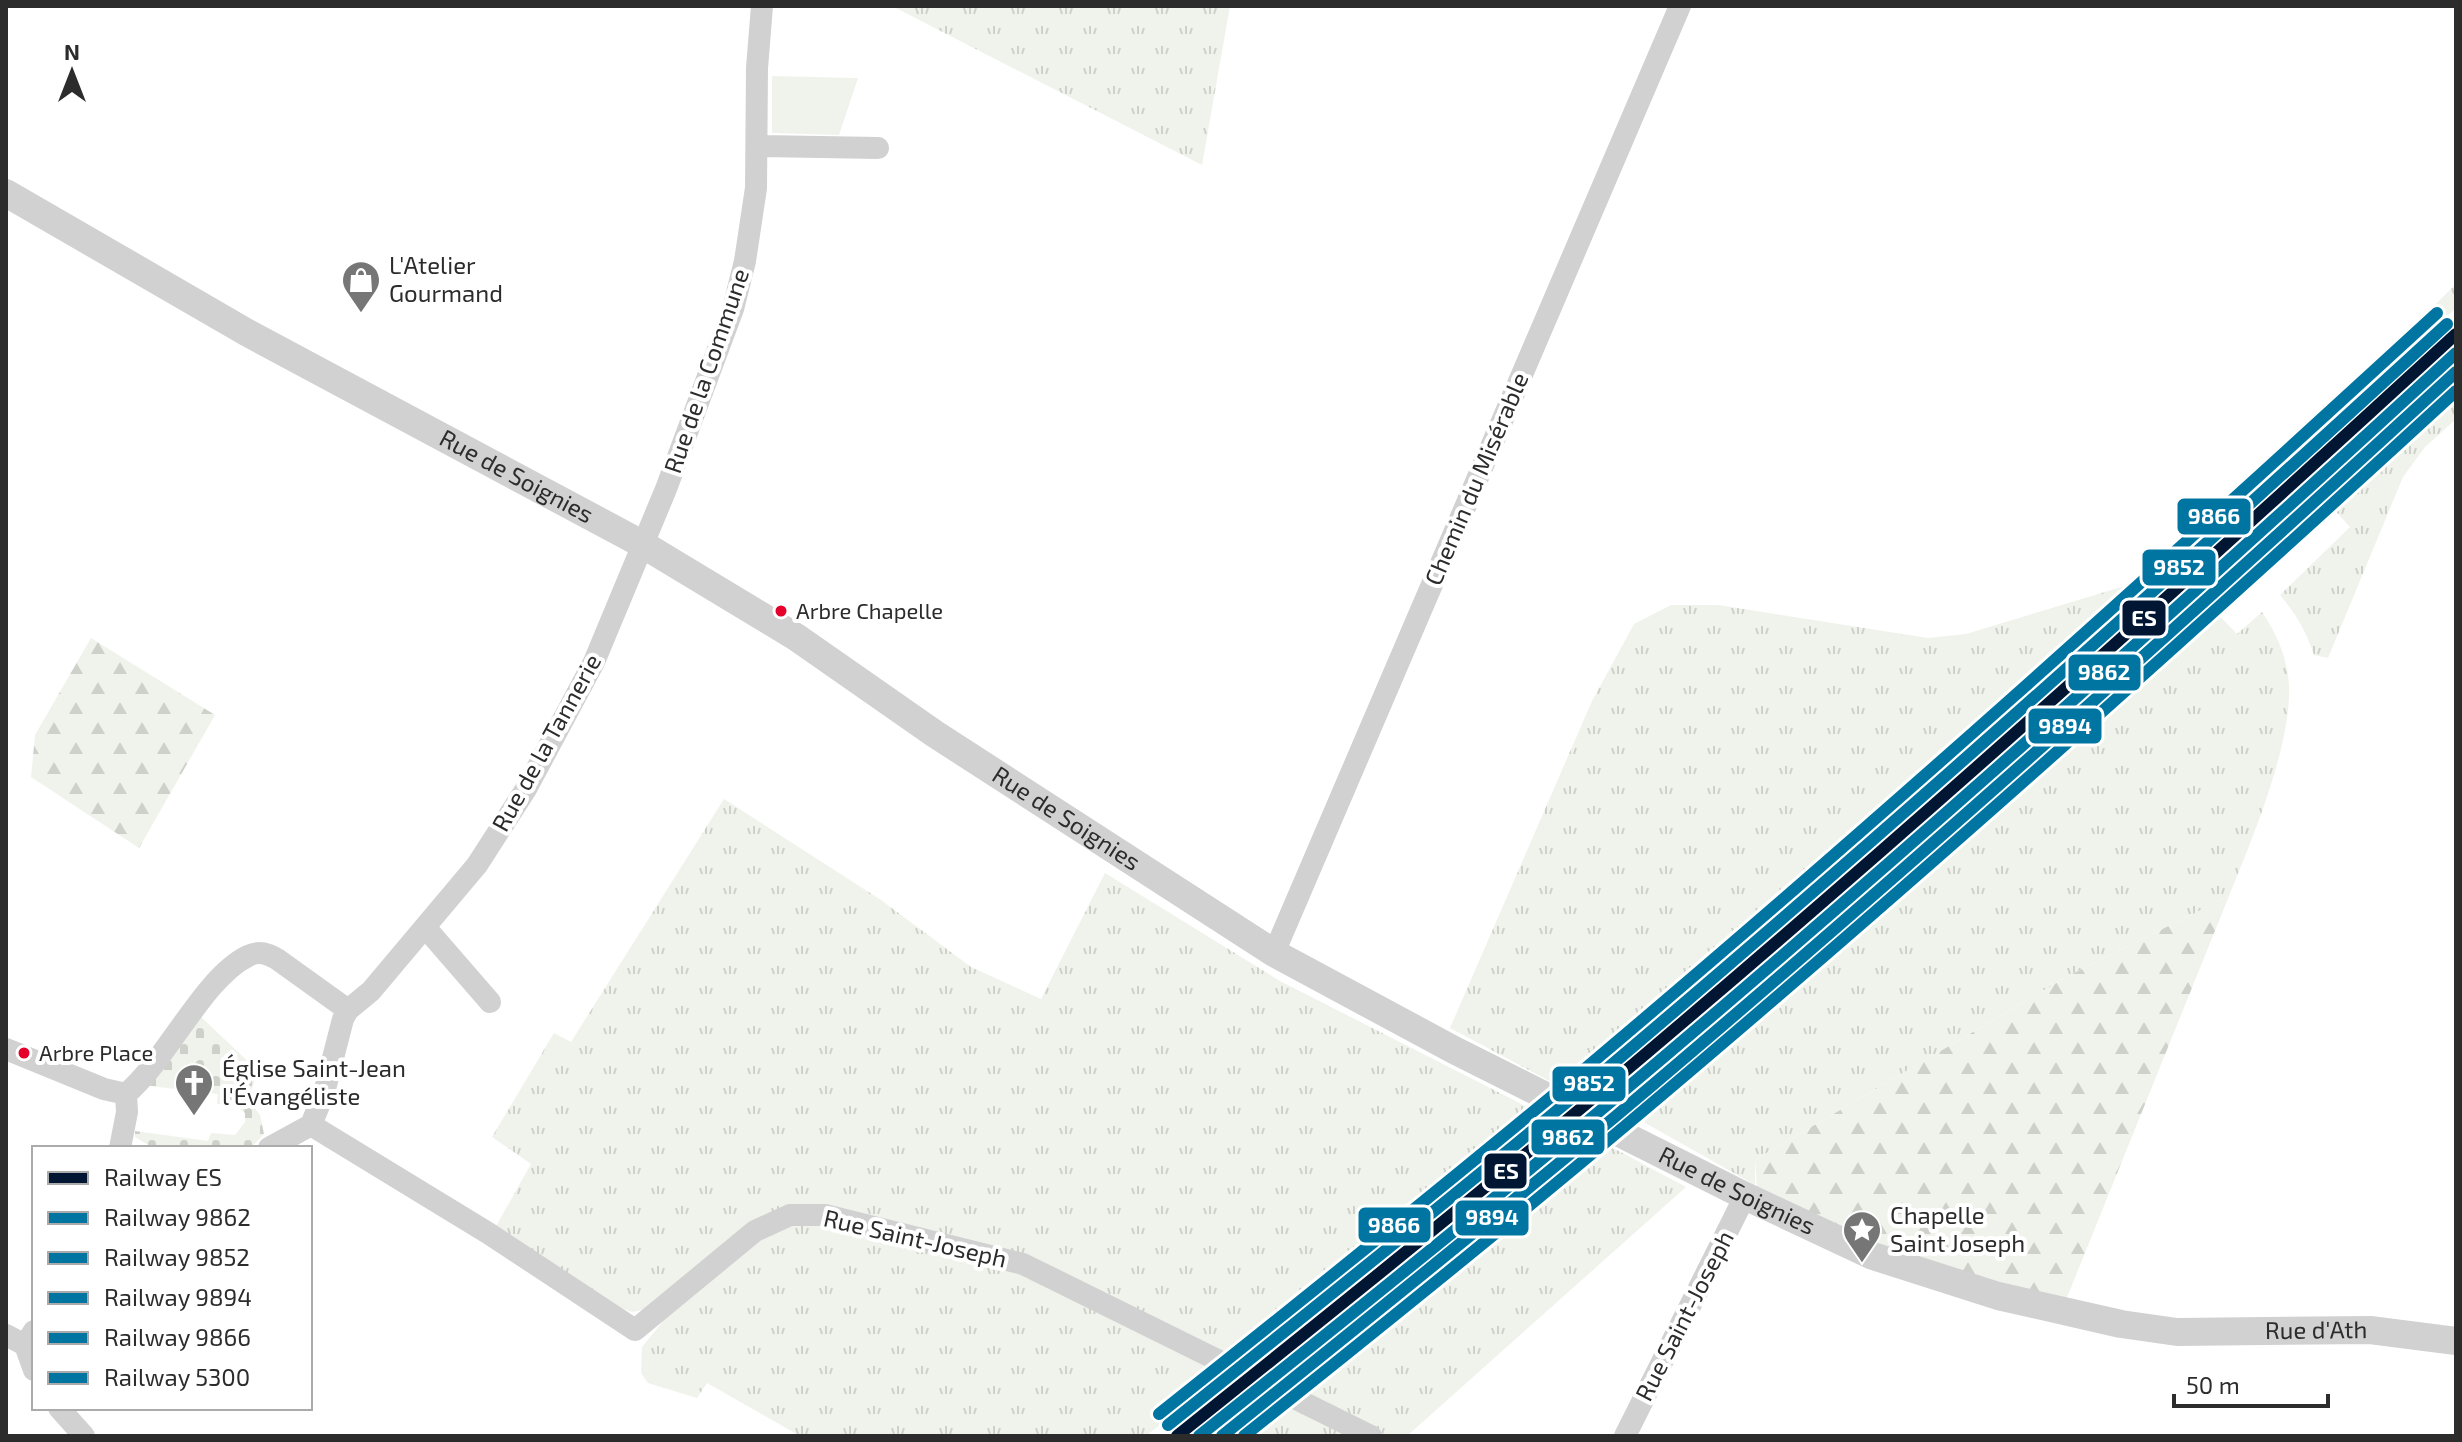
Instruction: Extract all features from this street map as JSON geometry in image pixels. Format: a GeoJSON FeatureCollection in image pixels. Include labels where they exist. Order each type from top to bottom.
{"type":"FeatureCollection","features":[{"type":"Feature","properties":{"kind":"street","name":"Rue de la Commune"},"geometry":{"type":"LineString","coordinates":[[642,544],[672,475],[739,289],[754,212],[757,68],[762,6]]}},
{"type":"Feature","properties":{"kind":"street","name":"Chemin du Misérable"},"geometry":{"type":"LineString","coordinates":[[1274,953],[1680,6]]}},
{"type":"Feature","properties":{"kind":"street"},"geometry":{"type":"LineString","coordinates":[[757,146],[878,148]]}},
{"type":"Feature","properties":{"kind":"street","name":"Rue de Soignies"},"geometry":{"type":"LineString","coordinates":[[6,193],[246,332],[642,544],[796,637],[935,734],[1274,953],[1454,1050],[1745,1196],[1873,1256],[1983,1292],[2071,1315],[2177,1332]]}},
{"type":"Feature","properties":{"kind":"street","name":"Rue de la Tannerie"},"geometry":{"type":"LineString","coordinates":[[348,1010],[371,991],[477,865],[539,766],[594,662],[642,544]]}},
{"type":"Feature","properties":{"kind":"street"},"geometry":{"type":"LineString","coordinates":[[425,927],[490,1002]]}},
{"type":"Feature","properties":{"kind":"street"},"geometry":{"type":"LineString","coordinates":[[122,1146],[126,1094],[151,1068],[215,984],[251,954],[268,954],[277,959],[348,1010],[324,1093],[311,1125],[273,1146]]}},
{"type":"Feature","properties":{"kind":"street"},"geometry":{"type":"LineString","coordinates":[[6,1049],[93,1085],[126,1094]]}},
{"type":"Feature","properties":{"kind":"street","name":"Rue Saint-Joseph"},"geometry":{"type":"LineString","coordinates":[[311,1125],[488,1233],[635,1330],[755,1231],[790,1215],[825,1215],[1023,1264],[1371,1436]]}},
{"type":"Feature","properties":{"kind":"street","name":"Rue Saint-Joseph"},"geometry":{"type":"LineString","coordinates":[[1625,1436],[1745,1196]]}},
{"type":"Feature","properties":{"kind":"street","name":"Rue d'Ath"},"geometry":{"type":"LineString","coordinates":[[2177,1332],[2370,1330],[2456,1341]]}},
{"type":"Feature","properties":{"kind":"street"},"geometry":{"type":"LineString","coordinates":[[22,1337],[32,1364]]}},
{"type":"Feature","properties":{"kind":"street"},"geometry":{"type":"LineString","coordinates":[[61,1410],[84,1436]]}},
{"type":"Feature","properties":{"kind":"green space"},"geometry":{"type":"Polygon","coordinates":[[[892,6],[1230,6],[1202,165],[929,25],[892,6]]]}},
{"type":"Feature","properties":{"kind":"green space"},"geometry":{"type":"Polygon","coordinates":[[[772,76],[858,78],[839,135],[772,133],[772,76]]]}},
{"type":"Feature","properties":{"kind":"green space"},"geometry":{"type":"Polygon","coordinates":[[[2456,284],[2456,308],[2141,599],[1566,1090],[1450,1028],[1592,701],[1634,624],[1671,605],[1718,605],[1928,638],[1966,634],[2128,585],[2156,571],[2203,533],[2456,284]]]}},
{"type":"Feature","properties":{"kind":"green space"},"geometry":{"type":"Polygon","coordinates":[[[2456,387],[2456,419],[2425,447],[2403,477],[2328,658],[2314,655],[2300,623],[2280,595],[2350,527],[2331,506],[2456,387]]]}},
{"type":"Feature","properties":{"kind":"green space"},"geometry":{"type":"Polygon","coordinates":[[[2210,606],[2237,634],[2262,612],[2281,647],[2289,687],[2284,737],[2277,764],[2259,821],[2229,896],[2070,975],[1755,1160],[1755,1185],[1631,1115],[1679,1074],[1739,1035],[2210,606]]]}},
{"type":"Feature","properties":{"kind":"green space"},"geometry":{"type":"Polygon","coordinates":[[[91,638],[215,715],[139,848],[31,777],[35,735],[91,638]]]}},
{"type":"Feature","properties":{"kind":"green space"},"geometry":{"type":"Polygon","coordinates":[[[724,799],[881,900],[971,967],[1041,999],[1105,873],[1280,981],[1539,1113],[1237,1364],[1040,1262],[797,1205],[648,1309],[632,1312],[615,1306],[495,1228],[531,1164],[492,1137],[554,1033],[571,1042],[724,799]]]}},
{"type":"Feature","properties":{"kind":"green space"},"geometry":{"type":"Polygon","coordinates":[[[2229,896],[2066,1300],[1991,1283],[1874,1246],[1757,1189],[1755,1160],[2070,975],[2229,896]]]}},
{"type":"Feature","properties":{"kind":"green space"},"geometry":{"type":"Polygon","coordinates":[[[199,1015],[258,1071],[248,1100],[260,1115],[264,1134],[253,1146],[150,1146],[135,1137],[135,1131],[208,1141],[211,1133],[235,1135],[245,1122],[245,1113],[236,1106],[217,1104],[218,1094],[150,1086],[199,1015]]]}},
{"type":"Feature","properties":{"kind":"green space"},"geometry":{"type":"Polygon","coordinates":[[[1600,1141],[1686,1187],[1407,1436],[1387,1436],[1297,1390],[1600,1141]]]}},
{"type":"Feature","properties":{"kind":"green space"},"geometry":{"type":"Polygon","coordinates":[[[814,1220],[1007,1266],[1225,1373],[1146,1436],[800,1436],[707,1383],[697,1398],[648,1383],[641,1373],[642,1347],[664,1320],[769,1231],[814,1220]]]}},
{"type":"Feature","properties":{"kind":"green space"},"geometry":{"type":"Polygon","coordinates":[[[1284,1402],[1357,1436],[1241,1436],[1284,1402]]]}},
{"type":"Feature","properties":{"kind":"rail line","name":"9866"},"geometry":{"type":"LineString","coordinates":[[1159,1414],[1690,980],[2013,697],[2437,313]]}},
{"type":"Feature","properties":{"kind":"rail line","name":"9852"},"geometry":{"type":"LineString","coordinates":[[1168,1425],[1590,1083],[1808,897],[2023,708],[2447,324]]}},
{"type":"Feature","properties":{"kind":"rail line","name":"ES"},"geometry":{"type":"LineString","coordinates":[[1177,1436],[1546,1137],[1816,908],[2138,623],[2456,334]]}},
{"type":"Feature","properties":{"kind":"rail line","name":"9862"},"geometry":{"type":"LineString","coordinates":[[1199,1436],[1557,1147],[1822,921],[2141,639],[2456,353]]}},
{"type":"Feature","properties":{"kind":"rail line","name":"9894"},"geometry":{"type":"LineString","coordinates":[[1222,1436],[1567,1156],[1829,934],[2145,655],[2456,372]]}},
{"type":"Feature","properties":{"kind":"rail line","name":"5300"},"geometry":{"type":"LineString","coordinates":[[1244,1436],[1530,1205],[1836,946],[2148,671],[2456,391]]}},
{"type":"Feature","properties":{"kind":"place","name":"L'Atelier Gourmand"},"geometry":{"type":"Point","coordinates":[361,314]}},
{"type":"Feature","properties":{"kind":"place","name":"Arbre Chapelle"},"geometry":{"type":"Point","coordinates":[781,611]}},
{"type":"Feature","properties":{"kind":"place","name":"Arbre Place"},"geometry":{"type":"Point","coordinates":[24,1053]}},
{"type":"Feature","properties":{"kind":"place","name":"Église Saint-Jean l'Évangéliste"},"geometry":{"type":"Point","coordinates":[194,1117]}},
{"type":"Feature","properties":{"kind":"place","name":"Chapelle Saint Joseph"},"geometry":{"type":"Point","coordinates":[1862,1264]}}]}
